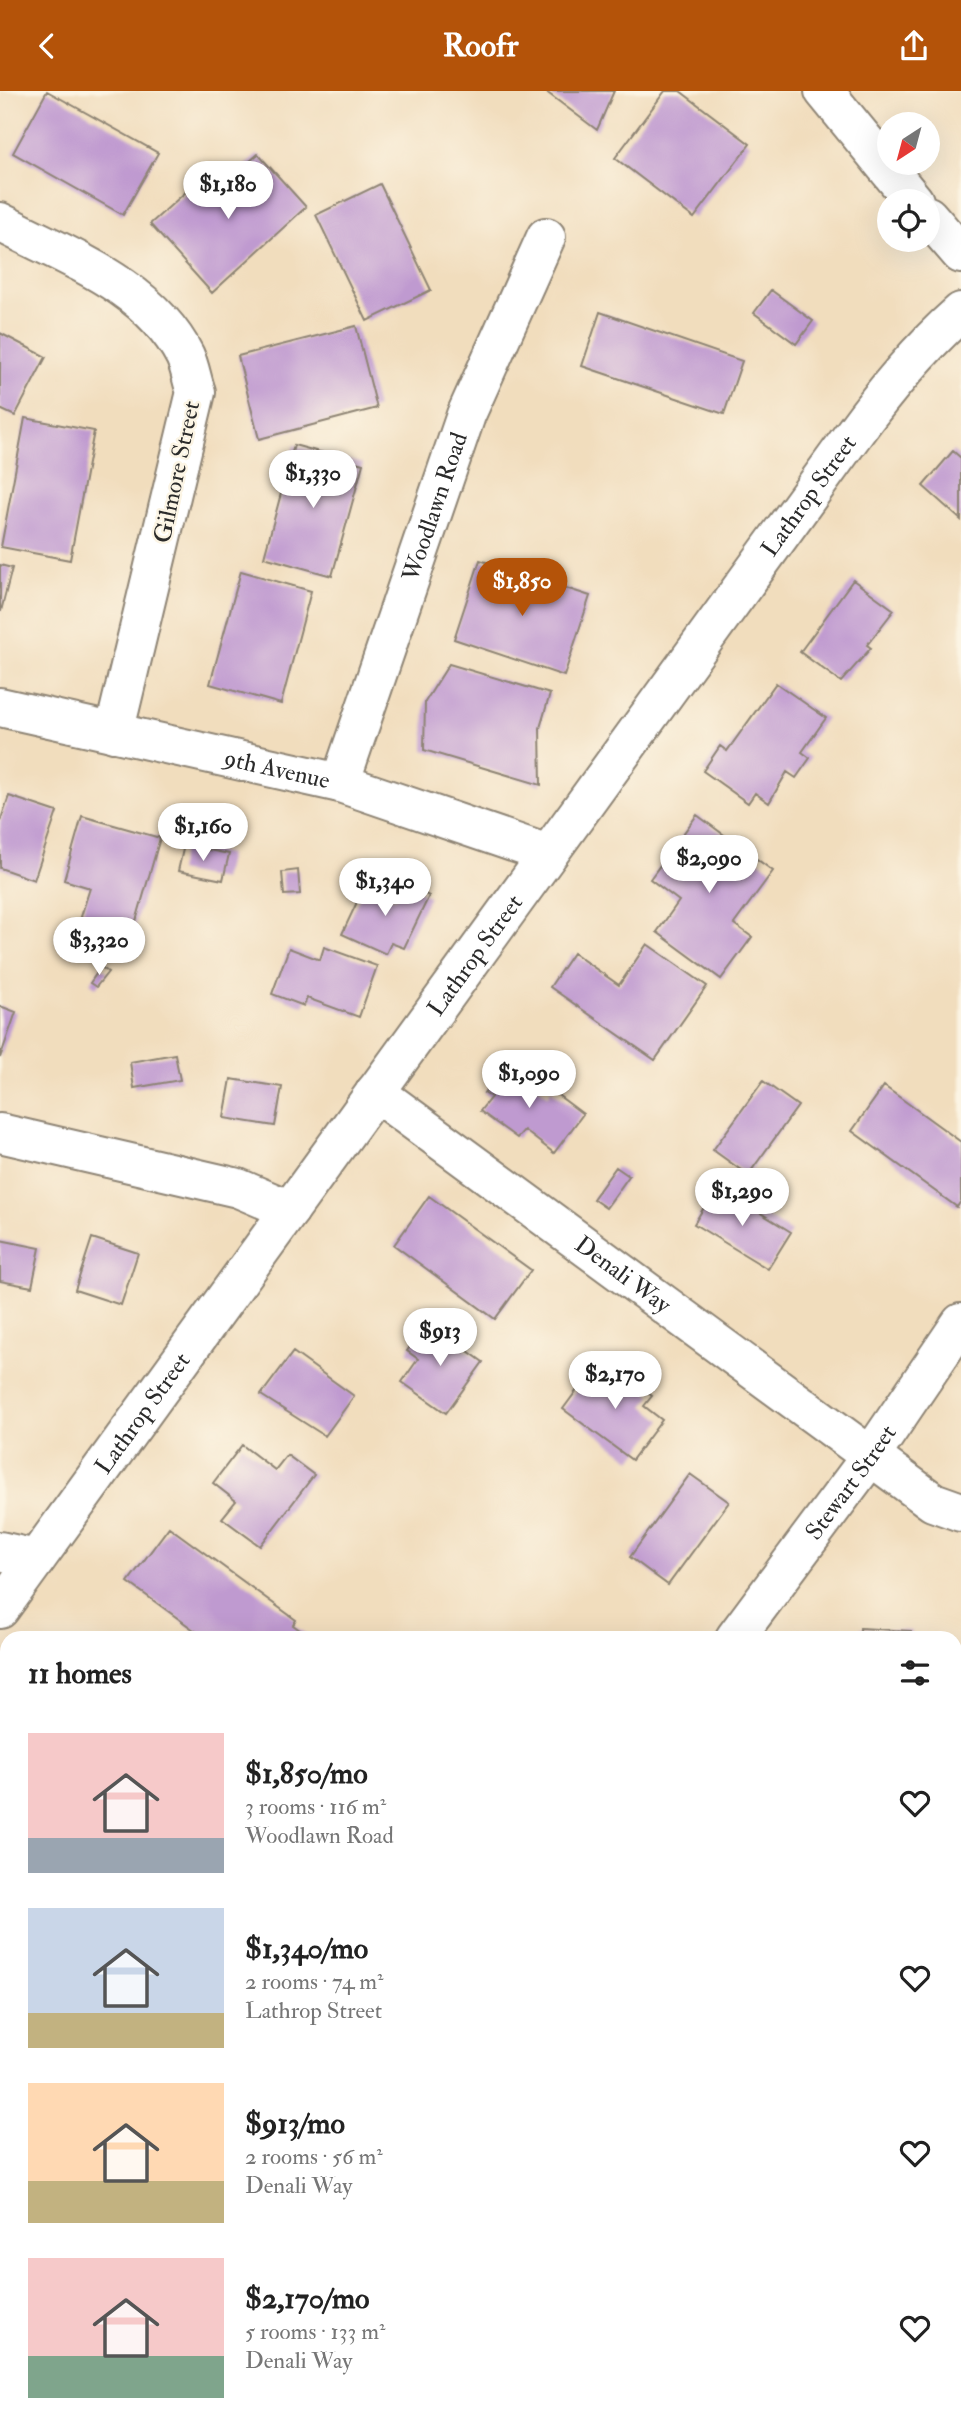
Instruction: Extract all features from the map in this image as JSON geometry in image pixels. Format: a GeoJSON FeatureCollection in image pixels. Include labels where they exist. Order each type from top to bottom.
{"type":"FeatureCollection","features":[{"type":"Feature","properties":{"kind":"street"},"geometry":{"type":"LineString","coordinates":[[824,91],[904,189]]}},
{"type":"Feature","properties":{"kind":"street","name":"Gilmore Street"},"geometry":{"type":"LineString","coordinates":[[0,222],[109,279],[148,306],[186,357],[196,392],[114,733]]}},
{"type":"Feature","properties":{"kind":"street"},"geometry":{"type":"LineString","coordinates":[[940,230],[961,254]]}},
{"type":"Feature","properties":{"kind":"street","name":"Woodlawn Road"},"geometry":{"type":"LineString","coordinates":[[340,783],[466,415],[546,237]]}},
{"type":"Feature","properties":{"kind":"street","name":"Lathrop Street"},"geometry":{"type":"LineString","coordinates":[[0,1609],[18,1555],[290,1210],[892,382],[932,338],[961,312]]}},
{"type":"Feature","properties":{"kind":"street","name":"9th Avenue"},"geometry":{"type":"LineString","coordinates":[[0,707],[340,783],[548,854]]}},
{"type":"Feature","properties":{"kind":"street","name":"Denali Way"},"geometry":{"type":"LineString","coordinates":[[375,1092],[933,1503],[961,1512]]}},
{"type":"Feature","properties":{"kind":"street"},"geometry":{"type":"LineString","coordinates":[[0,1133],[238,1188],[290,1210]]}},
{"type":"Feature","properties":{"kind":"street","name":"Stewart Street"},"geometry":{"type":"LineString","coordinates":[[740,1631],[870,1457],[961,1323]]}},
{"type":"Feature","properties":{"kind":"building"},"geometry":{"type":"Polygon","coordinates":[[[47,91],[158,153],[123,215],[13,153],[47,91]]]}},
{"type":"Feature","properties":{"kind":"building"},"geometry":{"type":"Polygon","coordinates":[[[545,91],[614,91],[597,130],[545,91]]]}},
{"type":"Feature","properties":{"kind":"building"},"geometry":{"type":"Polygon","coordinates":[[[665,91],[680,91],[750,144],[694,218],[615,158],[665,91]]]}},
{"type":"Feature","properties":{"kind":"building"},"geometry":{"type":"Polygon","coordinates":[[[258,154],[306,207],[212,293],[150,224],[207,173],[220,188],[258,154]]]}},
{"type":"Feature","properties":{"kind":"building"},"geometry":{"type":"Polygon","coordinates":[[[380,184],[431,290],[367,321],[316,215],[380,184]]]}},
{"type":"Feature","properties":{"kind":"building"},"geometry":{"type":"Polygon","coordinates":[[[771,290],[813,321],[796,344],[754,313],[771,290]]]}},
{"type":"Feature","properties":{"kind":"building"},"geometry":{"type":"Polygon","coordinates":[[[600,312],[742,361],[724,414],[582,366],[600,312]]]}},
{"type":"Feature","properties":{"kind":"building"},"geometry":{"type":"Polygon","coordinates":[[[356,326],[377,408],[259,439],[238,356],[356,326]]]}},
{"type":"Feature","properties":{"kind":"building"},"geometry":{"type":"Polygon","coordinates":[[[0,333],[46,357],[15,416],[0,409],[0,333]]]}},
{"type":"Feature","properties":{"kind":"building"},"geometry":{"type":"Polygon","coordinates":[[[25,418],[94,431],[70,560],[1,547],[25,418]]]}},
{"type":"Feature","properties":{"kind":"building"},"geometry":{"type":"Polygon","coordinates":[[[294,445],[363,464],[332,576],[264,557],[294,445]]]}},
{"type":"Feature","properties":{"kind":"building"},"geometry":{"type":"Polygon","coordinates":[[[953,451],[961,458],[961,520],[923,486],[953,451]]]}},
{"type":"Feature","properties":{"kind":"building"},"geometry":{"type":"Polygon","coordinates":[[[480,560],[590,596],[564,676],[454,639],[480,560]]]}},
{"type":"Feature","properties":{"kind":"building"},"geometry":{"type":"Polygon","coordinates":[[[0,565],[12,568],[1,611],[0,611],[0,565]]]}},
{"type":"Feature","properties":{"kind":"building"},"geometry":{"type":"Polygon","coordinates":[[[241,571],[311,591],[281,704],[210,684],[241,571]]]}},
{"type":"Feature","properties":{"kind":"building"},"geometry":{"type":"Polygon","coordinates":[[[853,580],[894,610],[867,645],[871,648],[841,682],[800,652],[853,580]]]}},
{"type":"Feature","properties":{"kind":"building"},"geometry":{"type":"Polygon","coordinates":[[[449,664],[550,694],[540,728],[541,785],[424,750],[425,702],[449,664]]]}},
{"type":"Feature","properties":{"kind":"building"},"geometry":{"type":"Polygon","coordinates":[[[776,683],[826,718],[802,752],[810,758],[796,778],[787,772],[769,803],[755,793],[748,803],[703,771],[720,746],[727,751],[776,683]]]}},
{"type":"Feature","properties":{"kind":"building"},"geometry":{"type":"Polygon","coordinates":[[[9,796],[57,812],[34,880],[0,868],[0,822],[9,796]]]}},
{"type":"Feature","properties":{"kind":"building"},"geometry":{"type":"Polygon","coordinates":[[[697,815],[773,871],[734,924],[752,937],[721,979],[657,932],[679,901],[650,879],[697,815]]]}},
{"type":"Feature","properties":{"kind":"building"},"geometry":{"type":"Polygon","coordinates":[[[82,816],[160,838],[132,935],[80,920],[90,888],[64,880],[82,816]]]}},
{"type":"Feature","properties":{"kind":"building"},"geometry":{"type":"Polygon","coordinates":[[[184,845],[229,854],[223,880],[178,871],[184,845]]]}},
{"type":"Feature","properties":{"kind":"building"},"geometry":{"type":"Polygon","coordinates":[[[298,870],[300,894],[284,895],[282,872],[298,870]]]}},
{"type":"Feature","properties":{"kind":"building"},"geometry":{"type":"Polygon","coordinates":[[[402,883],[429,896],[404,948],[391,943],[386,954],[342,934],[365,885],[395,899],[402,883]]]}},
{"type":"Feature","properties":{"kind":"building"},"geometry":{"type":"Polygon","coordinates":[[[647,944],[707,986],[655,1060],[550,987],[573,953],[619,985],[647,944]]]}},
{"type":"Feature","properties":{"kind":"building"},"geometry":{"type":"Polygon","coordinates":[[[324,947],[377,966],[359,1017],[307,998],[304,1006],[272,994],[289,948],[320,960],[324,947]]]}},
{"type":"Feature","properties":{"kind":"building"},"geometry":{"type":"Polygon","coordinates":[[[101,967],[108,972],[96,987],[90,983],[101,967]]]}},
{"type":"Feature","properties":{"kind":"building"},"geometry":{"type":"Polygon","coordinates":[[[0,1006],[16,1012],[0,1058],[0,1006]]]}},
{"type":"Feature","properties":{"kind":"building"},"geometry":{"type":"Polygon","coordinates":[[[175,1054],[180,1080],[134,1088],[130,1062],[175,1054]]]}},
{"type":"Feature","properties":{"kind":"building"},"geometry":{"type":"Polygon","coordinates":[[[506,1064],[548,1095],[551,1090],[583,1114],[554,1153],[524,1130],[517,1138],[480,1111],[491,1097],[484,1093],[506,1064]]]}},
{"type":"Feature","properties":{"kind":"building"},"geometry":{"type":"Polygon","coordinates":[[[231,1079],[282,1087],[275,1126],[224,1118],[231,1079]]]}},
{"type":"Feature","properties":{"kind":"building"},"geometry":{"type":"Polygon","coordinates":[[[763,1081],[798,1106],[748,1175],[713,1150],[763,1081]]]}},
{"type":"Feature","properties":{"kind":"building"},"geometry":{"type":"Polygon","coordinates":[[[884,1086],[961,1142],[961,1201],[957,1207],[852,1131],[884,1086]]]}},
{"type":"Feature","properties":{"kind":"building"},"geometry":{"type":"Polygon","coordinates":[[[616,1167],[629,1176],[606,1208],[593,1199],[616,1167]]]}},
{"type":"Feature","properties":{"kind":"building"},"geometry":{"type":"Polygon","coordinates":[[[717,1186],[791,1232],[768,1269],[694,1224],[717,1186]]]}},
{"type":"Feature","properties":{"kind":"building"},"geometry":{"type":"Polygon","coordinates":[[[429,1196],[531,1270],[495,1319],[394,1245],[429,1196]]]}},
{"type":"Feature","properties":{"kind":"building"},"geometry":{"type":"Polygon","coordinates":[[[92,1238],[138,1253],[121,1305],[75,1290],[92,1238]]]}},
{"type":"Feature","properties":{"kind":"building"},"geometry":{"type":"Polygon","coordinates":[[[0,1240],[40,1248],[32,1287],[0,1281],[0,1240]]]}},
{"type":"Feature","properties":{"kind":"building"},"geometry":{"type":"Polygon","coordinates":[[[428,1322],[483,1362],[446,1413],[402,1382],[418,1359],[407,1351],[428,1322]]]}},
{"type":"Feature","properties":{"kind":"building"},"geometry":{"type":"Polygon","coordinates":[[[293,1352],[354,1396],[325,1436],[261,1395],[293,1352]]]}},
{"type":"Feature","properties":{"kind":"building"},"geometry":{"type":"Polygon","coordinates":[[[594,1367],[612,1380],[619,1371],[652,1396],[644,1406],[662,1420],[632,1460],[563,1409],[594,1367]]]}},
{"type":"Feature","properties":{"kind":"building"},"geometry":{"type":"Polygon","coordinates":[[[242,1445],[275,1470],[287,1455],[314,1475],[260,1546],[222,1518],[236,1501],[213,1483],[242,1445]]]}},
{"type":"Feature","properties":{"kind":"building"},"geometry":{"type":"Polygon","coordinates":[[[690,1474],[729,1502],[668,1585],[630,1557],[690,1474]]]}},
{"type":"Feature","properties":{"kind":"building"},"geometry":{"type":"Polygon","coordinates":[[[169,1527],[296,1620],[293,1625],[301,1631],[195,1631],[128,1582],[169,1527]]]}},
{"type":"Feature","properties":{"kind":"building"},"geometry":{"type":"Polygon","coordinates":[[[860,1628],[911,1631],[860,1631],[860,1628]]]}}]}
